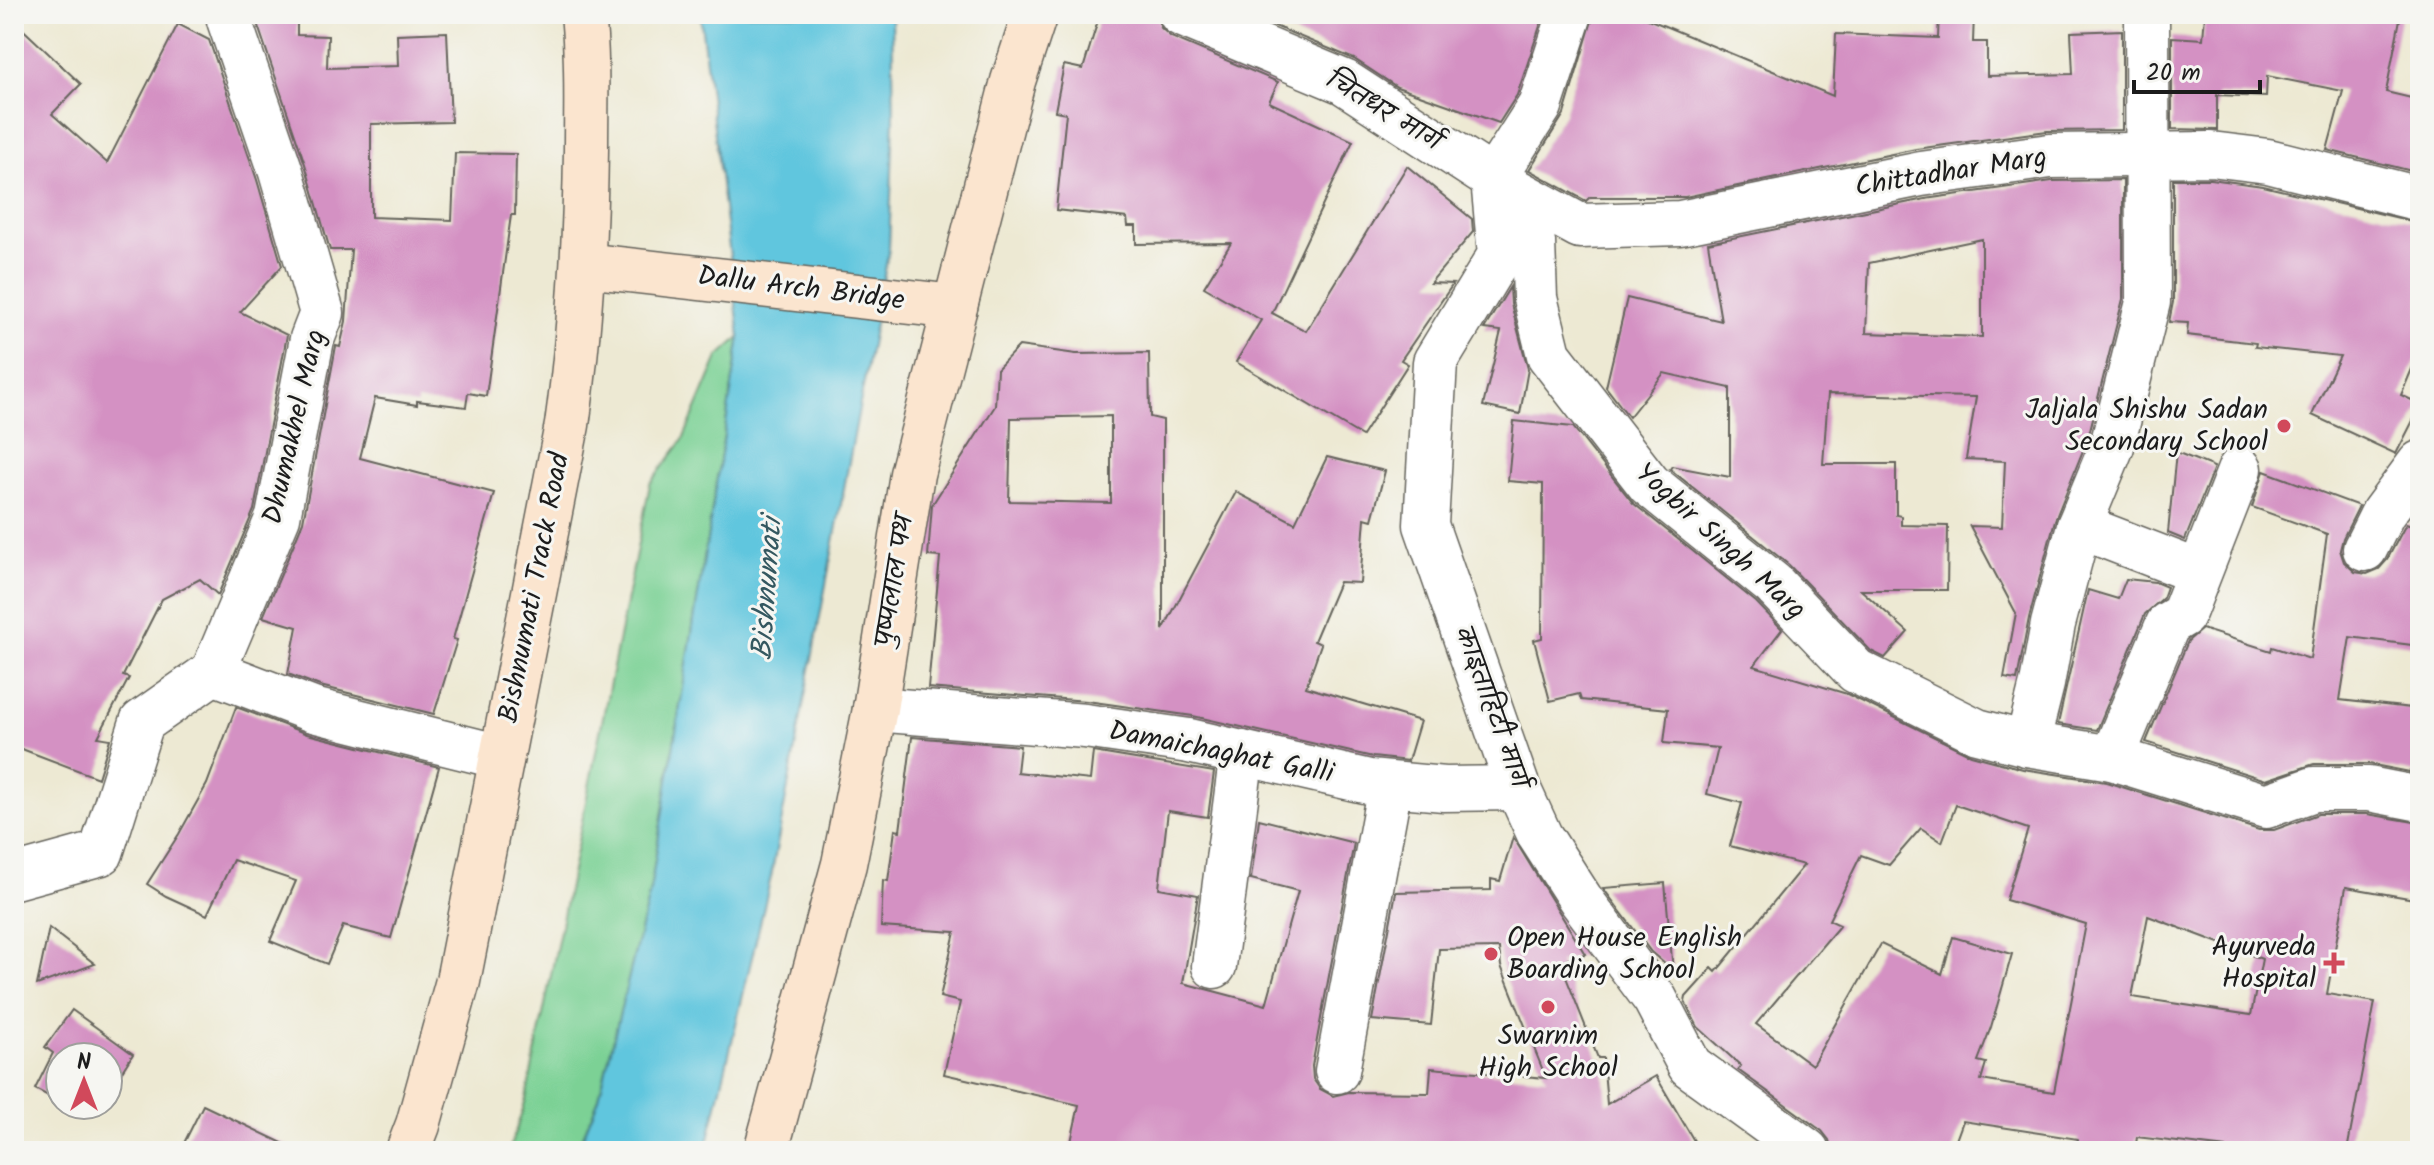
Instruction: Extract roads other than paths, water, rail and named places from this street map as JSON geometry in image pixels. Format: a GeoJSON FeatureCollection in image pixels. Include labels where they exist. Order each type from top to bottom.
{"type":"FeatureCollection","features":[{"type":"Feature","properties":{"kind":"main road","name":"Bishnumati Track Road"},"geometry":{"type":"LineString","coordinates":[[408,1151],[458,981],[567,425],[578,347],[584,265],[587,53],[583,14]]}},
{"type":"Feature","properties":{"kind":"main road","name":"पुष्पलाल पथ"},"geometry":{"type":"LineString","coordinates":[[766,1151],[844,864],[875,709],[940,306],[1035,14]]}},
{"type":"Feature","properties":{"kind":"main road","name":"Dallu Arch Bridge"},"geometry":{"type":"LineString","coordinates":[[584,265],[940,306]]}},
{"type":"Feature","properties":{"kind":"street","name":"Dhumakhel Marg"},"geometry":{"type":"LineString","coordinates":[[213,672],[278,517],[312,339],[322,313],[281,172],[229,20],[230,14]]}},
{"type":"Feature","properties":{"kind":"street","name":"चितधर मार्ग"},"geometry":{"type":"LineString","coordinates":[[1181,14],[1344,82],[1493,179]]}},
{"type":"Feature","properties":{"kind":"street"},"geometry":{"type":"LineString","coordinates":[[1493,179],[1540,106],[1570,14]]}},
{"type":"Feature","properties":{"kind":"street"},"geometry":{"type":"LineString","coordinates":[[2027,744],[2053,624],[2079,526],[2112,446],[2148,302],[2147,14]]}},
{"type":"Feature","properties":{"kind":"street","name":"Chittadhar Marg"},"geometry":{"type":"LineString","coordinates":[[1493,179],[1580,226],[1695,220],[1982,163],[2050,156],[2211,154],[2268,161],[2420,199]]}},
{"type":"Feature","properties":{"kind":"street","name":"Yogbir Singh Marg"},"geometry":{"type":"LineString","coordinates":[[1493,179],[1533,242],[1535,298],[1549,355],[1649,484],[1773,584],[1856,671],[1977,731],[2027,744],[2112,758],[2266,806],[2314,789],[2369,789],[2420,799]]}},
{"type":"Feature","properties":{"kind":"street","name":"काइताहिटी मार्ग"},"geometry":{"type":"LineString","coordinates":[[1493,179],[1500,255],[1435,362],[1426,525],[1518,788],[1540,836],[1581,900],[1655,999],[1690,1066],[1807,1151]]}},
{"type":"Feature","properties":{"kind":"street"},"geometry":{"type":"LineString","coordinates":[[2365,549],[2383,513],[2420,463]]}},
{"type":"Feature","properties":{"kind":"street"},"geometry":{"type":"LineString","coordinates":[[2112,758],[2168,624],[2183,615],[2240,469]]}},
{"type":"Feature","properties":{"kind":"street"},"geometry":{"type":"LineString","coordinates":[[2079,526],[2198,572]]}},
{"type":"Feature","properties":{"kind":"street"},"geometry":{"type":"LineString","coordinates":[[14,877],[101,853],[142,722],[213,672],[313,710],[501,757]]}},
{"type":"Feature","properties":{"kind":"street","name":"Damaichaghat Galli"},"geometry":{"type":"LineString","coordinates":[[875,709],[1085,726],[1189,741],[1390,785],[1444,789],[1518,788]]}},
{"type":"Feature","properties":{"kind":"street"},"geometry":{"type":"LineString","coordinates":[[1214,966],[1242,753]]}},
{"type":"Feature","properties":{"kind":"street"},"geometry":{"type":"LineString","coordinates":[[1337,1071],[1390,785]]}},
{"type":"Feature","properties":{"kind":"water","name":"Bishnumati"},"geometry":{"type":"Polygon","coordinates":[[[700,14],[892,14],[894,118],[889,249],[771,877],[706,1151],[577,1151],[599,1098],[650,891],[740,337],[700,14]]]}},
{"type":"Feature","properties":{"kind":"place","name":"Jaljala Shishu Sadan Secondary School"},"geometry":{"type":"Point","coordinates":[2284,426]}},
{"type":"Feature","properties":{"kind":"place","name":"Open House English Boarding School"},"geometry":{"type":"Point","coordinates":[1491,954]}},
{"type":"Feature","properties":{"kind":"place","name":"Ayurveda Hospital"},"geometry":{"type":"Point","coordinates":[2334,963]}},
{"type":"Feature","properties":{"kind":"place","name":"Swarnim High School"},"geometry":{"type":"Point","coordinates":[1548,1007]}}]}
